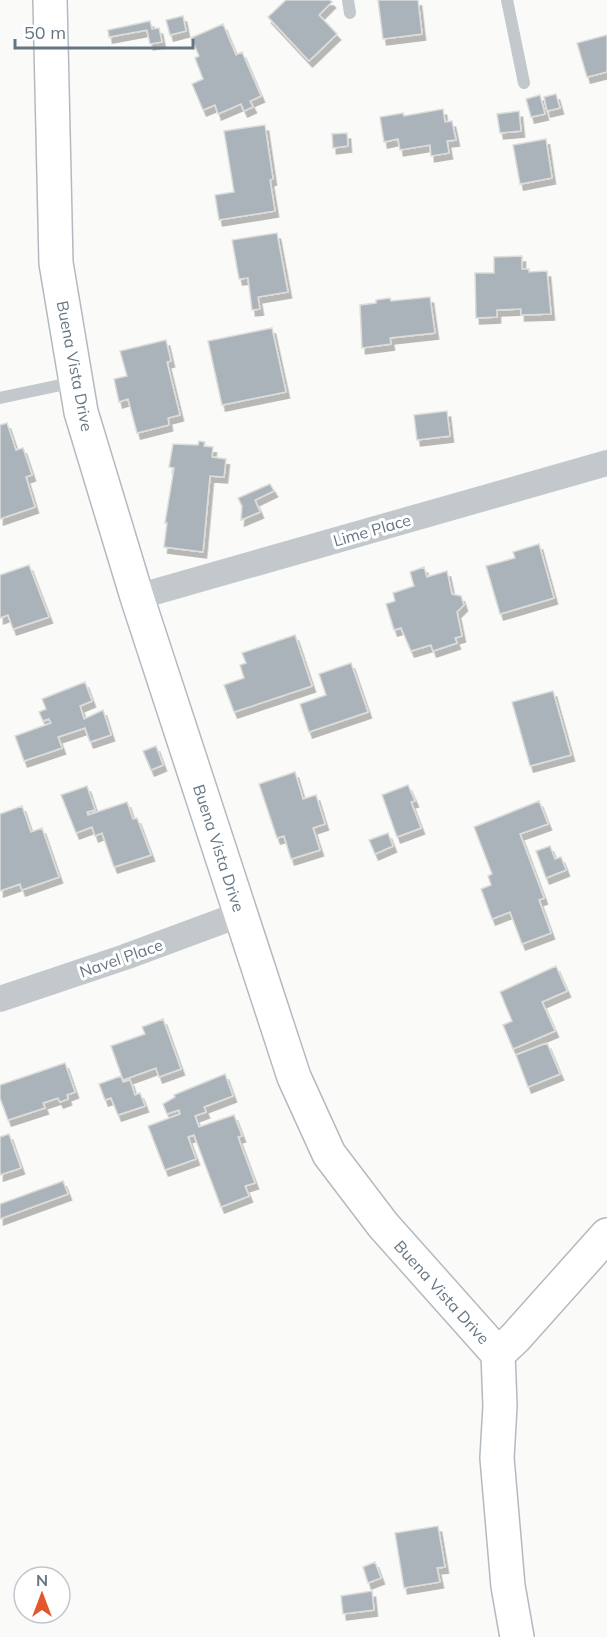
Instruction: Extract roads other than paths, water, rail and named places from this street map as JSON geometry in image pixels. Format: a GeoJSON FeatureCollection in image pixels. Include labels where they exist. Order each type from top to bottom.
{"type":"FeatureCollection","features":[{"type":"Feature","properties":{"kind":"street","name":"Buena Vista Drive"},"geometry":{"type":"LineString","coordinates":[[50,0],[56,263],[81,412],[137,597],[294,1077],[329,1154],[383,1225],[498,1354],[500,1406],[497,1458],[508,1586],[517,1637]]}},
{"type":"Feature","properties":{"kind":"street","name":"Lime Place"},"geometry":{"type":"LineString","coordinates":[[137,597],[607,463]]}},
{"type":"Feature","properties":{"kind":"street","name":"Navel Place"},"geometry":{"type":"LineString","coordinates":[[0,999],[125,957],[241,914]]}},
{"type":"Feature","properties":{"kind":"street"},"geometry":{"type":"LineString","coordinates":[[498,1354],[607,1235]]}},
{"type":"Feature","properties":{"kind":"lane"},"geometry":{"type":"LineString","coordinates":[[507,0],[524,83]]}},
{"type":"Feature","properties":{"kind":"lane"},"geometry":{"type":"LineString","coordinates":[[0,398],[76,382]]}}]}
